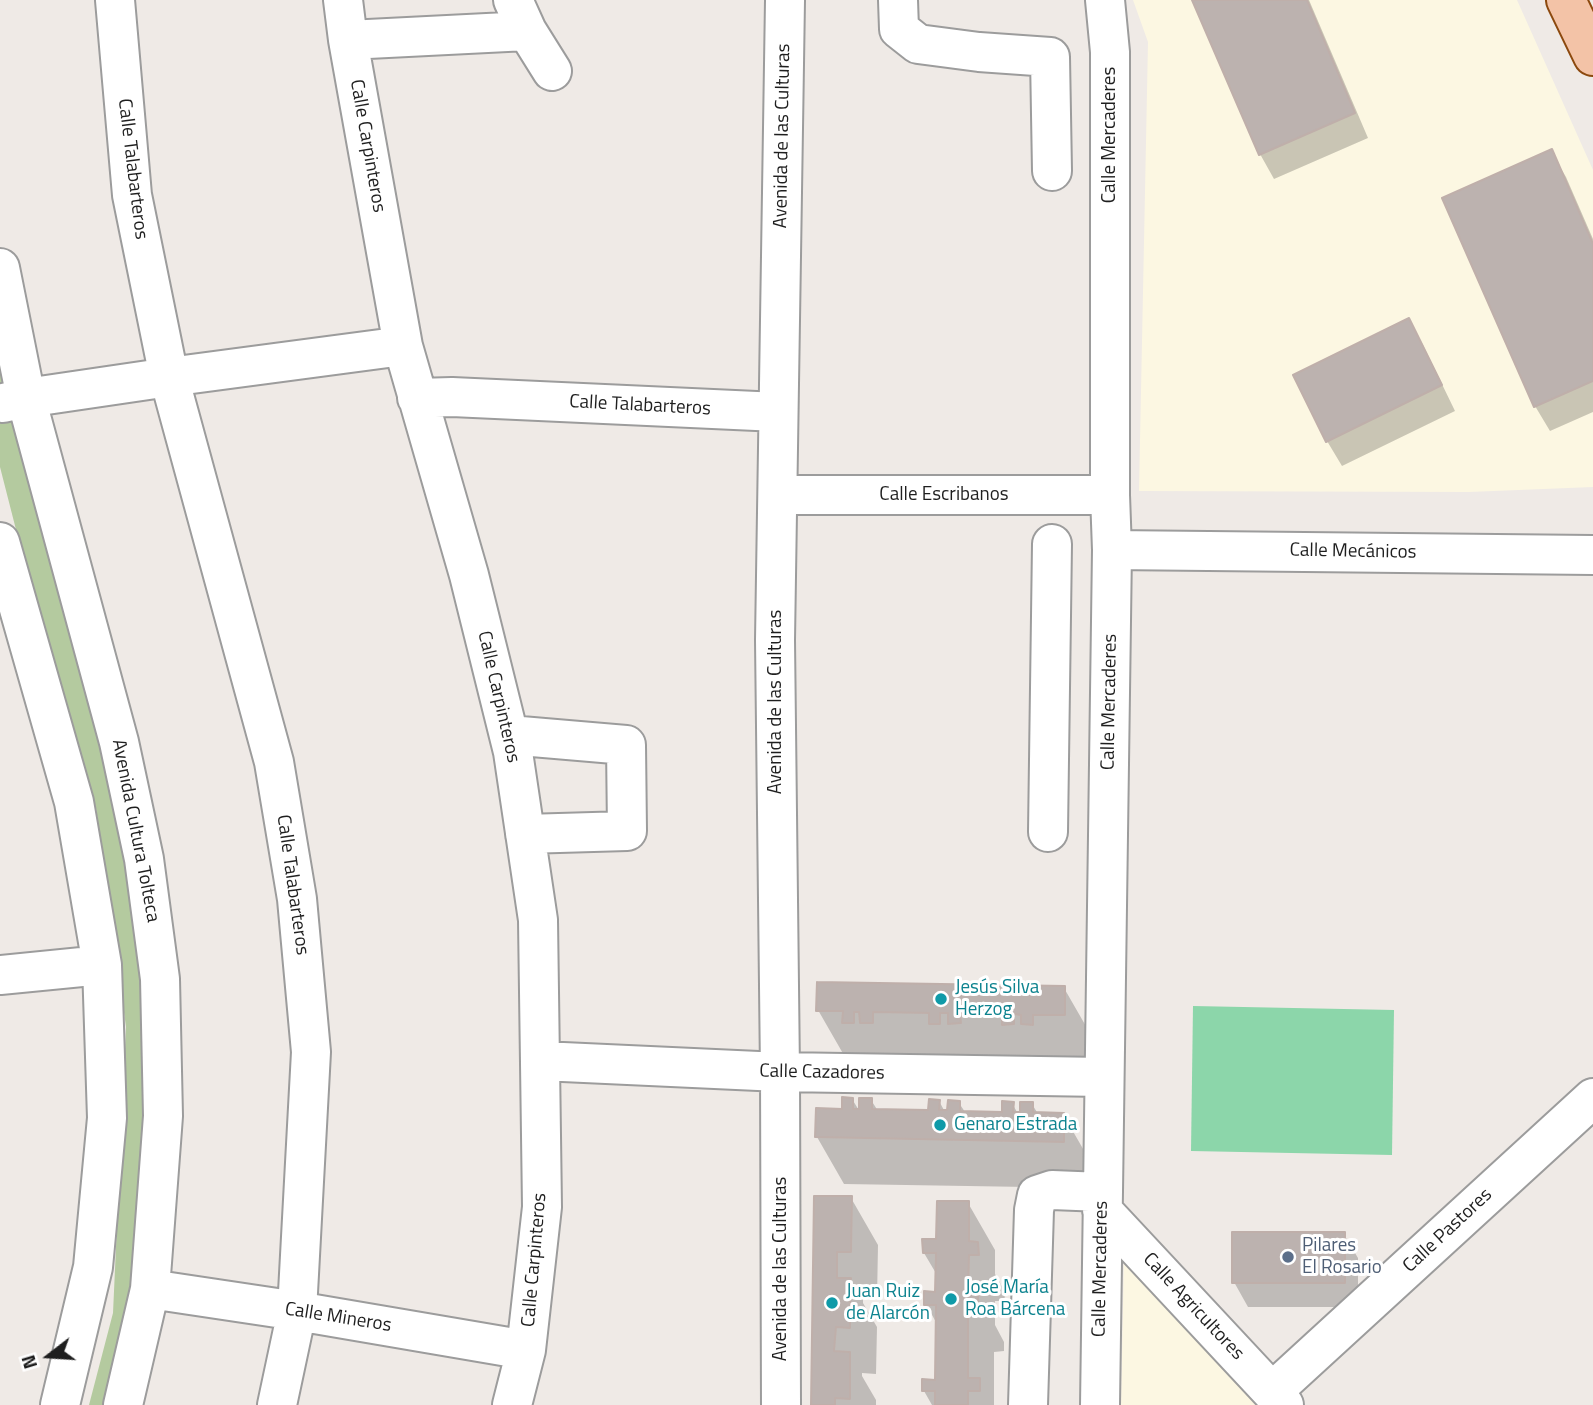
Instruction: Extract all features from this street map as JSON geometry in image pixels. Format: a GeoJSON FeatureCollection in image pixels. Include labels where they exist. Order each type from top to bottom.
{"type":"FeatureCollection","features":[{"type":"Feature","properties":{"kind":"main road"},"geometry":{"type":"LineString","coordinates":[[1566,0],[1593,56]]}},
{"type":"Feature","properties":{"kind":"street","name":"Calle Talabarteros"},"geometry":{"type":"LineString","coordinates":[[115,0],[132,195],[169,377],[274,762],[297,899],[311,1052],[297,1311],[276,1405]]}},
{"type":"Feature","properties":{"kind":"street","name":"Calle Carpinteros"},"geometry":{"type":"LineString","coordinates":[[343,0],[403,346],[469,575],[513,752],[538,920],[542,1207],[526,1350],[512,1405]]}},
{"type":"Feature","properties":{"kind":"street","name":"Avenida de las Culturas"},"geometry":{"type":"LineString","coordinates":[[781,1405],[775,640],[785,0]]}},
{"type":"Feature","properties":{"kind":"street"},"geometry":{"type":"LineString","coordinates":[[898,0],[899,29],[918,44],[1050,57],[1052,171]]}},
{"type":"Feature","properties":{"kind":"street","name":"Calle Mercaderes"},"geometry":{"type":"LineString","coordinates":[[1100,1405],[1112,550],[1110,52],[1105,0]]}},
{"type":"Feature","properties":{"kind":"street"},"geometry":{"type":"LineString","coordinates":[[348,40],[520,15],[552,71]]}},
{"type":"Feature","properties":{"kind":"street","name":"Avenida Cultura Tolteca"},"geometry":{"type":"LineString","coordinates":[[0,268],[13,401],[119,742],[144,859],[160,979],[163,1115],[150,1289],[123,1405]]}},
{"type":"Feature","properties":{"kind":"street"},"geometry":{"type":"LineString","coordinates":[[13,401],[403,346]]}},
{"type":"Feature","properties":{"kind":"street","name":"Calle Talabarteros"},"geometry":{"type":"LineString","coordinates":[[418,398],[452,397],[778,412]]}},
{"type":"Feature","properties":{"kind":"street","name":"Calle Escribanos"},"geometry":{"type":"LineString","coordinates":[[778,495],[1110,495]]}},
{"type":"Feature","properties":{"kind":"street"},"geometry":{"type":"LineString","coordinates":[[0,542],[74,802],[102,965],[107,1118],[93,1267],[60,1405]]}},
{"type":"Feature","properties":{"kind":"street"},"geometry":{"type":"LineString","coordinates":[[1048,832],[1052,544]]}},
{"type":"Feature","properties":{"kind":"street","name":"Calle Mecánicos"},"geometry":{"type":"LineString","coordinates":[[1112,550],[1593,555]]}},
{"type":"Feature","properties":{"kind":"street"},"geometry":{"type":"LineString","coordinates":[[1050,701],[1110,701]]}},
{"type":"Feature","properties":{"kind":"street"},"geometry":{"type":"LineString","coordinates":[[509,735],[626,745],[628,831],[525,834]]}},
{"type":"Feature","properties":{"kind":"street"},"geometry":{"type":"LineString","coordinates":[[0,975],[102,965]]}},
{"type":"Feature","properties":{"kind":"street","name":"Calle Cazadores"},"geometry":{"type":"LineString","coordinates":[[541,1060],[780,1072],[1104,1077]]}},
{"type":"Feature","properties":{"kind":"street","name":"Calle Pastores"},"geometry":{"type":"LineString","coordinates":[[1278,1398],[1593,1098]]}},
{"type":"Feature","properties":{"kind":"street"},"geometry":{"type":"LineString","coordinates":[[1028,1405],[1034,1210],[1037,1195],[1052,1190],[1102,1201]]}},
{"type":"Feature","properties":{"kind":"street","name":"Calle Agricultores"},"geometry":{"type":"LineString","coordinates":[[1102,1201],[1278,1398]]}},
{"type":"Feature","properties":{"kind":"street","name":"Calle Mineros"},"geometry":{"type":"LineString","coordinates":[[150,1289],[526,1350]]}},
{"type":"Feature","properties":{"kind":"shaded area"},"geometry":{"type":"Polygon","coordinates":[[[1133,0],[1517,0],[1593,170],[1593,487],[1469,492],[1139,491],[1148,42],[1133,0]]]}},
{"type":"Feature","properties":{"kind":"shaded area"},"geometry":{"type":"Polygon","coordinates":[[[1124,1257],[1257,1405],[1121,1405],[1124,1257]]]}},
{"type":"Feature","properties":{"kind":"green space"},"geometry":{"type":"Polygon","coordinates":[[[0,358],[119,821],[145,992],[147,1164],[136,1272],[110,1405],[89,1405],[113,1313],[126,1027],[96,808],[35,604],[0,467],[0,358]]]}},
{"type":"Feature","properties":{"kind":"green space"},"geometry":{"type":"Polygon","coordinates":[[[1193,1006],[1394,1010],[1392,1155],[1191,1151],[1193,1006]]]}},
{"type":"Feature","properties":{"kind":"building"},"geometry":{"type":"Polygon","coordinates":[[[1192,0],[1307,0],[1355,113],[1259,155],[1192,0]]]}},
{"type":"Feature","properties":{"kind":"building"},"geometry":{"type":"Polygon","coordinates":[[[1552,149],[1593,244],[1593,381],[1534,407],[1442,198],[1552,149]]]}},
{"type":"Feature","properties":{"kind":"building"},"geometry":{"type":"Polygon","coordinates":[[[1409,318],[1442,385],[1326,442],[1293,375],[1409,318]]]}},
{"type":"Feature","properties":{"kind":"building","name":"Jesús Silva Herzog"},"geometry":{"type":"Polygon","coordinates":[[[817,982],[1065,986],[1065,1015],[1033,1015],[1033,1025],[1021,1024],[1021,1015],[1014,1014],[1014,1024],[1002,1025],[1002,1014],[960,1013],[961,1023],[948,1024],[948,1013],[940,1013],[940,1024],[929,1024],[929,1013],[873,1012],[873,1023],[860,1023],[859,1012],[854,1012],[854,1023],[842,1023],[843,1011],[816,1011],[817,982]]]}},
{"type":"Feature","properties":{"kind":"building","name":"Genaro Estrada"},"geometry":{"type":"Polygon","coordinates":[[[842,1097],[853,1098],[853,1109],[859,1109],[859,1098],[872,1098],[872,1109],[928,1110],[929,1099],[940,1100],[939,1110],[947,1110],[948,1100],[960,1101],[960,1111],[1002,1112],[1002,1101],[1014,1102],[1013,1112],[1020,1112],[1020,1102],[1033,1102],[1033,1112],[1064,1113],[1064,1142],[815,1137],[816,1108],[842,1109],[842,1097]]]}},
{"type":"Feature","properties":{"kind":"building","name":"Juan Ruiz de Alarcón"},"geometry":{"type":"Polygon","coordinates":[[[814,1196],[852,1196],[851,1252],[837,1252],[837,1278],[851,1278],[850,1328],[836,1327],[834,1351],[850,1352],[850,1399],[835,1398],[835,1405],[811,1405],[814,1196]]]}},
{"type":"Feature","properties":{"kind":"building","name":"José María Roa Bárcena"},"geometry":{"type":"Polygon","coordinates":[[[937,1201],[969,1201],[969,1241],[978,1242],[979,1255],[969,1255],[968,1293],[978,1293],[978,1305],[968,1305],[968,1378],[980,1378],[980,1391],[968,1391],[968,1405],[935,1405],[935,1391],[922,1391],[922,1379],[935,1380],[936,1305],[924,1305],[924,1291],[935,1292],[936,1253],[923,1253],[922,1239],[936,1239],[937,1201]]]}},
{"type":"Feature","properties":{"kind":"building","name":"Pilares El Rosario"},"geometry":{"type":"Polygon","coordinates":[[[1232,1232],[1345,1232],[1345,1283],[1232,1283],[1232,1232]]]}},
{"type":"Feature","properties":{"kind":"place","name":"Jesús Silva Herzog"},"geometry":{"type":"Point","coordinates":[941,999]}},
{"type":"Feature","properties":{"kind":"place","name":"Genaro Estrada"},"geometry":{"type":"Point","coordinates":[940,1125]}},
{"type":"Feature","properties":{"kind":"place","name":"Pilares El Rosario"},"geometry":{"type":"Point","coordinates":[1288,1257]}},
{"type":"Feature","properties":{"kind":"place","name":"José María Roa Bárcena"},"geometry":{"type":"Point","coordinates":[951,1299]}},
{"type":"Feature","properties":{"kind":"place","name":"Juan Ruiz de Alarcón"},"geometry":{"type":"Point","coordinates":[832,1303]}}]}
